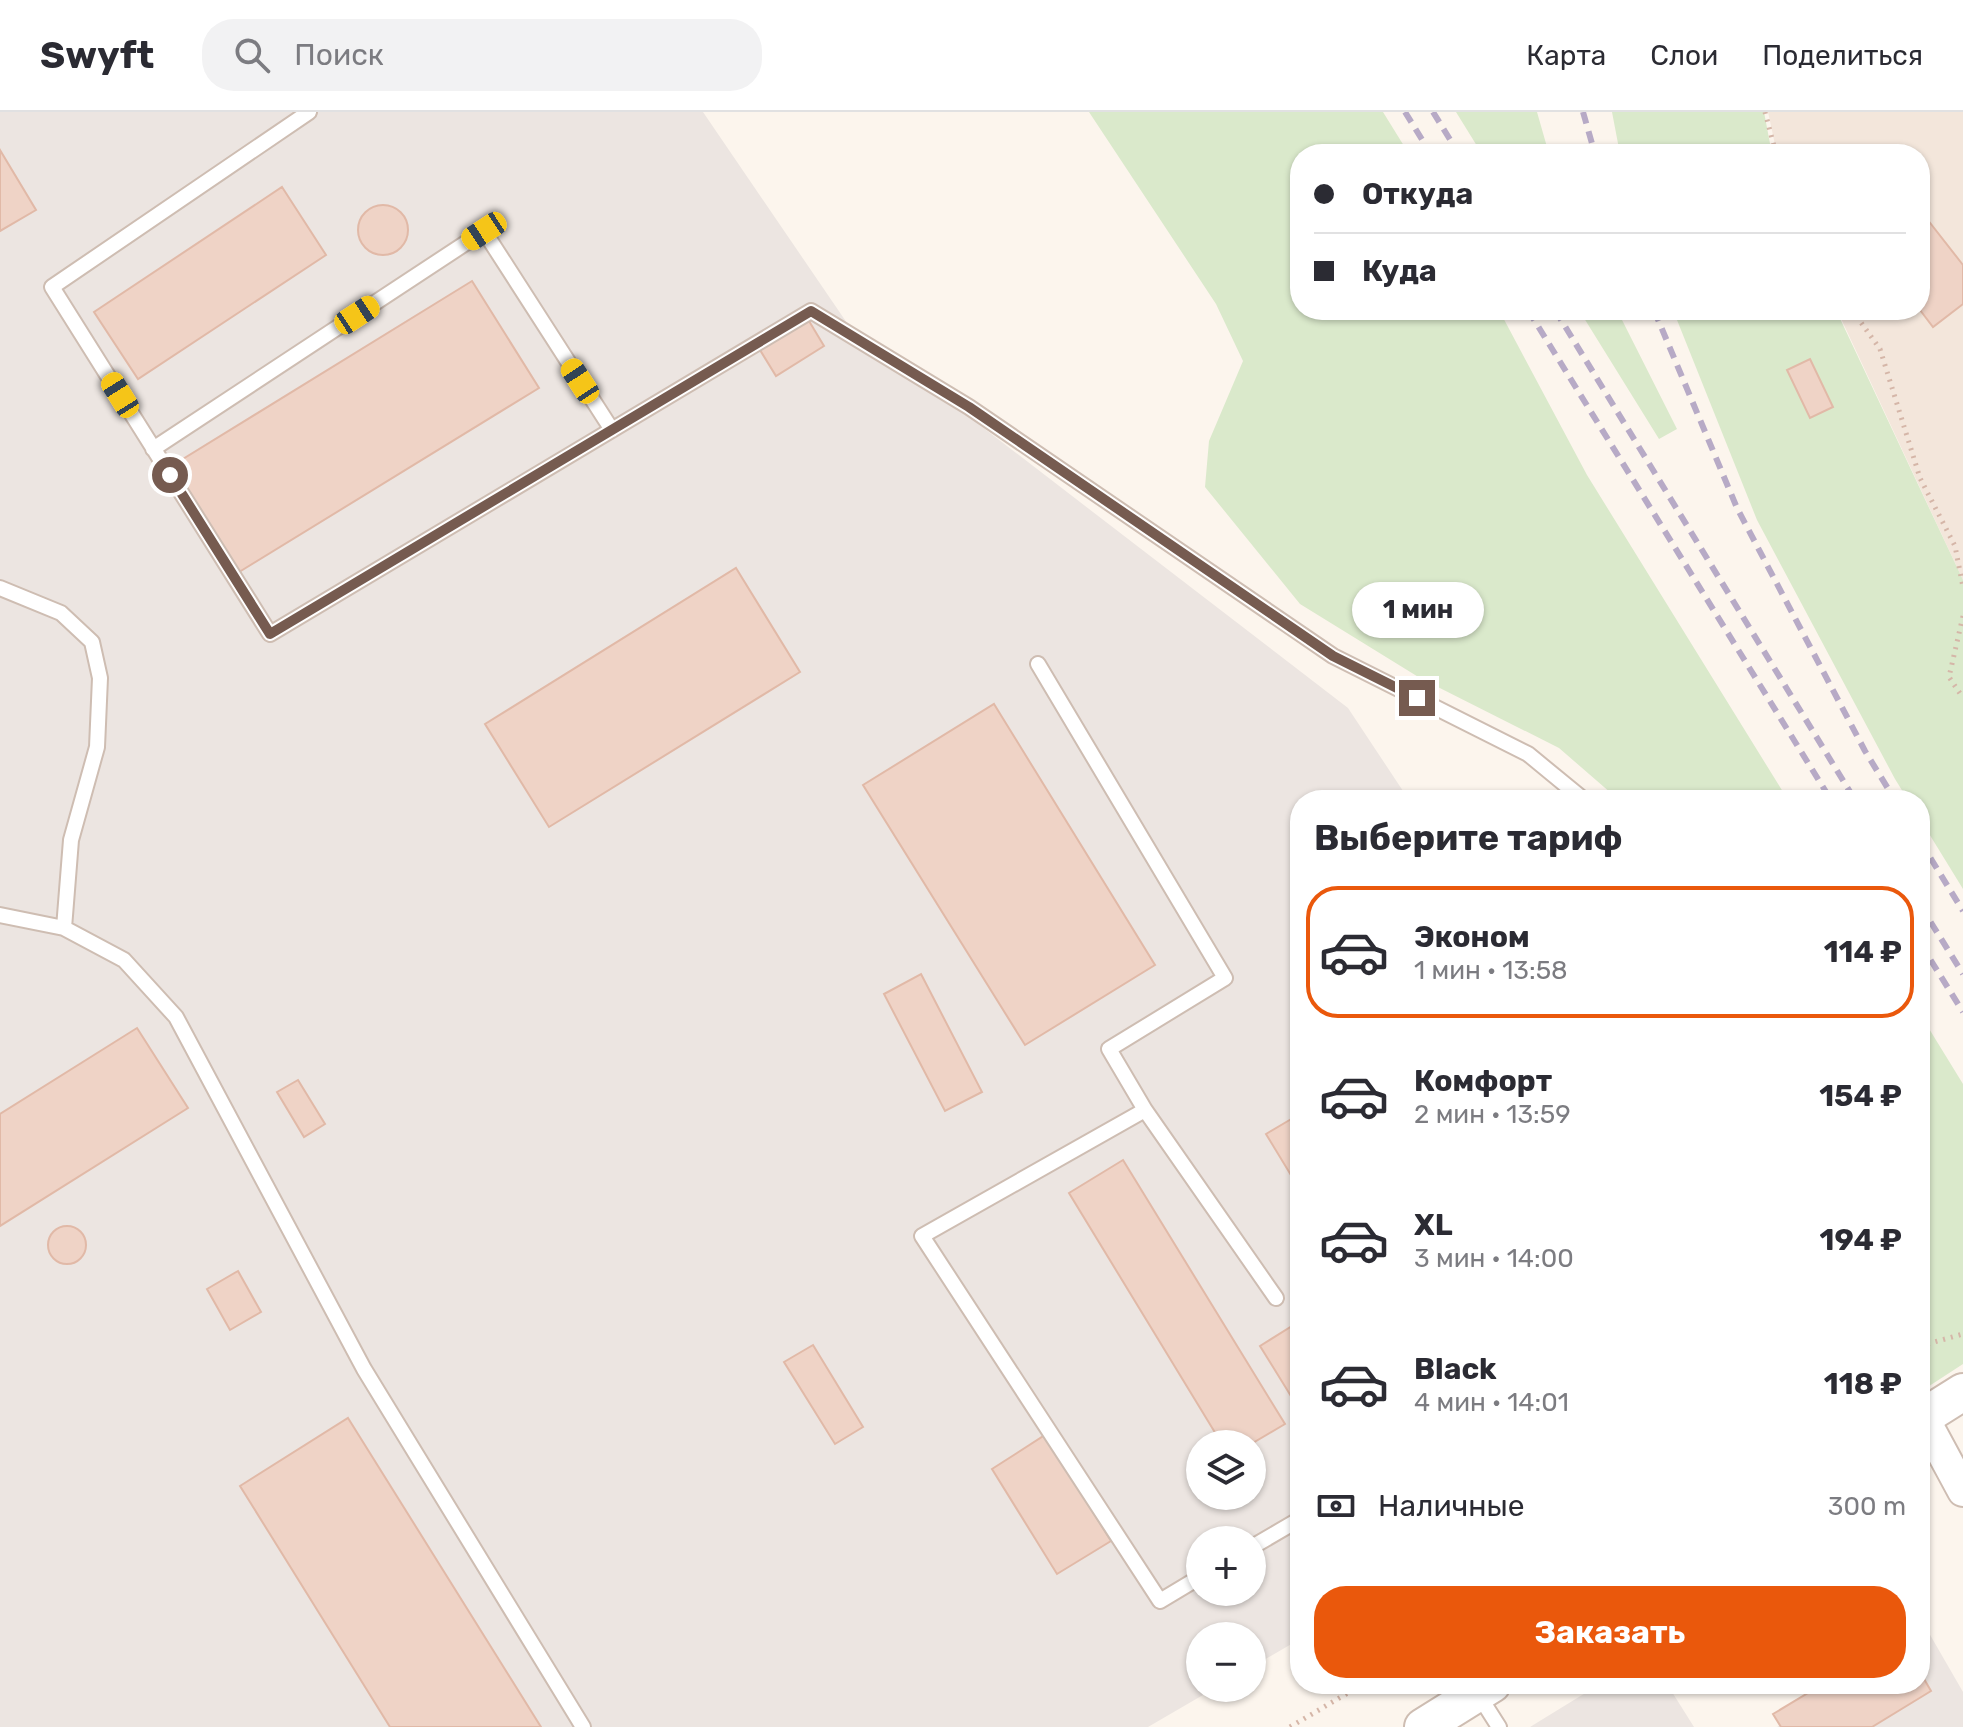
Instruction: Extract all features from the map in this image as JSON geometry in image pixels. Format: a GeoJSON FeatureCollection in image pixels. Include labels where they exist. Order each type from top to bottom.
{"type":"FeatureCollection","features":[{"type":"Feature","properties":{"kind":"street"},"geometry":{"type":"LineString","coordinates":[[1930,1413],[1963,1392]]}},
{"type":"Feature","properties":{"kind":"street"},"geometry":{"type":"LineString","coordinates":[[1930,1432],[1963,1491]]}},
{"type":"Feature","properties":{"kind":"street"},"geometry":{"type":"LineString","coordinates":[[1423,1727],[1475,1694]]}},
{"type":"Feature","properties":{"kind":"lane"},"geometry":{"type":"LineString","coordinates":[[309,112],[52,287],[270,634],[811,311],[969,407],[1333,656],[1528,754],[1572,790]]}},
{"type":"Feature","properties":{"kind":"lane"},"geometry":{"type":"LineString","coordinates":[[153,449],[484,231],[612,430]]}},
{"type":"Feature","properties":{"kind":"lane"},"geometry":{"type":"LineString","coordinates":[[0,588],[61,613],[92,642],[100,678],[97,747],[71,840],[64,928]]}},
{"type":"Feature","properties":{"kind":"lane"},"geometry":{"type":"LineString","coordinates":[[1038,664],[1225,978],[1109,1049],[1145,1110],[1276,1298]]}},
{"type":"Feature","properties":{"kind":"lane"},"geometry":{"type":"LineString","coordinates":[[0,915],[64,928],[124,960],[176,1017],[364,1369],[583,1727]]}},
{"type":"Feature","properties":{"kind":"lane"},"geometry":{"type":"LineString","coordinates":[[1145,1110],[922,1236],[1160,1601],[1186,1585]]}},
{"type":"Feature","properties":{"kind":"lane"},"geometry":{"type":"LineString","coordinates":[[1266,1539],[1290,1525]]}},
{"type":"Feature","properties":{"kind":"lane"},"geometry":{"type":"LineString","coordinates":[[1487,1694],[1499,1727]]}},
{"type":"Feature","properties":{"kind":"path"},"geometry":{"type":"LineString","coordinates":[[1765,112],[1773,144]]}},
{"type":"Feature","properties":{"kind":"path"},"geometry":{"type":"LineString","coordinates":[[1859,320],[1880,349],[1920,478],[1955,546],[1963,587]]}},
{"type":"Feature","properties":{"kind":"path"},"geometry":{"type":"LineString","coordinates":[[1963,616],[1949,677],[1963,698]]}},
{"type":"Feature","properties":{"kind":"path"},"geometry":{"type":"LineString","coordinates":[[1930,1343],[1963,1334]]}},
{"type":"Feature","properties":{"kind":"path"},"geometry":{"type":"LineString","coordinates":[[1290,1727],[1346,1694]]}},
{"type":"Feature","properties":{"kind":"shaded area"},"geometry":{"type":"Polygon","coordinates":[[[0,112],[703,112],[847,323],[1348,708],[1402,790],[1290,790],[1290,1645],[1266,1659],[1266,1622],[1186,1622],[1186,1702],[1191,1702],[1148,1727],[0,1727],[0,112]]]}},
{"type":"Feature","properties":{"kind":"shaded area"},"geometry":{"type":"Polygon","coordinates":[[[1768,112],[1963,112],[1963,580],[1842,320],[1930,320],[1930,144],[1775,144],[1768,112]]]}},
{"type":"Feature","properties":{"kind":"shaded area"},"geometry":{"type":"Polygon","coordinates":[[[1930,1635],[1963,1692],[1963,1727],[1777,1727],[1830,1694],[1930,1694],[1930,1635]]]}},
{"type":"Feature","properties":{"kind":"shaded area"},"geometry":{"type":"Polygon","coordinates":[[[1584,1694],[1673,1694],[1694,1727],[1530,1727],[1584,1694]]]}},
{"type":"Feature","properties":{"kind":"green space"},"geometry":{"type":"Polygon","coordinates":[[[1089,112],[1383,112],[1403,144],[1290,144],[1290,320],[1504,320],[1587,475],[1782,790],[1607,790],[1559,748],[1420,678],[1300,604],[1205,487],[1209,441],[1243,361],[1216,304],[1089,112]]]}},
{"type":"Feature","properties":{"kind":"green space"},"geometry":{"type":"Polygon","coordinates":[[[1456,112],[1537,112],[1546,144],[1476,144],[1456,112]]]}},
{"type":"Feature","properties":{"kind":"green space"},"geometry":{"type":"Polygon","coordinates":[[[1612,112],[1764,112],[1770,144],[1618,144],[1612,112]]]}},
{"type":"Feature","properties":{"kind":"green space"},"geometry":{"type":"Polygon","coordinates":[[[1585,320],[1622,320],[1677,429],[1659,439],[1585,320]]]}},
{"type":"Feature","properties":{"kind":"green space"},"geometry":{"type":"Polygon","coordinates":[[[1677,320],[1841,320],[1963,580],[1963,889],[1930,835],[1930,790],[1902,790],[1757,520],[1677,320]]]}},
{"type":"Feature","properties":{"kind":"green space"},"geometry":{"type":"Polygon","coordinates":[[[1930,1030],[1963,1084],[1963,1364],[1930,1385],[1930,1030]]]}},
{"type":"Feature","properties":{"kind":"building"},"geometry":{"type":"Polygon","coordinates":[[[0,150],[36,210],[0,231],[0,150]]]}},
{"type":"Feature","properties":{"kind":"building"},"geometry":{"type":"Polygon","coordinates":[[[282,187],[326,255],[138,379],[94,312],[282,187]]]}},
{"type":"Feature","properties":{"kind":"building"},"geometry":{"type":"Polygon","coordinates":[[[383,205],[401,212],[408,230],[401,248],[383,255],[365,248],[358,230],[365,212],[383,205]]]}},
{"type":"Feature","properties":{"kind":"building"},"geometry":{"type":"Polygon","coordinates":[[[1930,223],[1963,265],[1963,304],[1933,327],[1928,320],[1930,223]]]}},
{"type":"Feature","properties":{"kind":"building"},"geometry":{"type":"Polygon","coordinates":[[[472,281],[539,388],[231,577],[165,470],[472,281]]]}},
{"type":"Feature","properties":{"kind":"building"},"geometry":{"type":"Polygon","coordinates":[[[809,321],[824,346],[776,376],[760,350],[809,321]]]}},
{"type":"Feature","properties":{"kind":"building"},"geometry":{"type":"Polygon","coordinates":[[[1810,359],[1833,407],[1810,418],[1787,370],[1810,359]]]}},
{"type":"Feature","properties":{"kind":"building"},"geometry":{"type":"Polygon","coordinates":[[[736,568],[800,672],[549,827],[485,724],[736,568]]]}},
{"type":"Feature","properties":{"kind":"building"},"geometry":{"type":"Polygon","coordinates":[[[994,704],[1155,965],[1025,1045],[863,785],[994,704]]]}},
{"type":"Feature","properties":{"kind":"building"},"geometry":{"type":"Polygon","coordinates":[[[921,974],[982,1092],[945,1111],[884,994],[921,974]]]}},
{"type":"Feature","properties":{"kind":"building"},"geometry":{"type":"Polygon","coordinates":[[[137,1028],[188,1108],[0,1226],[0,1114],[137,1028]]]}},
{"type":"Feature","properties":{"kind":"building"},"geometry":{"type":"Polygon","coordinates":[[[298,1080],[325,1124],[304,1137],[277,1092],[298,1080]]]}},
{"type":"Feature","properties":{"kind":"building"},"geometry":{"type":"Polygon","coordinates":[[[1290,1120],[1290,1174],[1266,1134],[1290,1120]]]}},
{"type":"Feature","properties":{"kind":"building"},"geometry":{"type":"Polygon","coordinates":[[[1123,1160],[1285,1424],[1266,1435],[1266,1430],[1213,1430],[1069,1193],[1123,1160]]]}},
{"type":"Feature","properties":{"kind":"building"},"geometry":{"type":"Polygon","coordinates":[[[67,1226],[80,1232],[86,1245],[80,1258],[67,1264],[54,1258],[48,1245],[54,1232],[67,1226]]]}},
{"type":"Feature","properties":{"kind":"building"},"geometry":{"type":"Polygon","coordinates":[[[238,1271],[261,1312],[230,1330],[207,1289],[238,1271]]]}},
{"type":"Feature","properties":{"kind":"building"},"geometry":{"type":"Polygon","coordinates":[[[1290,1327],[1290,1395],[1260,1346],[1290,1327]]]}},
{"type":"Feature","properties":{"kind":"building"},"geometry":{"type":"Polygon","coordinates":[[[813,1345],[863,1427],[835,1444],[784,1362],[813,1345]]]}},
{"type":"Feature","properties":{"kind":"building"},"geometry":{"type":"Polygon","coordinates":[[[348,1418],[541,1727],[390,1727],[240,1486],[348,1418]]]}},
{"type":"Feature","properties":{"kind":"building"},"geometry":{"type":"Polygon","coordinates":[[[1045,1435],[1111,1541],[1057,1574],[992,1469],[1045,1435]]]}},
{"type":"Feature","properties":{"kind":"building"},"geometry":{"type":"Polygon","coordinates":[[[1806,1694],[1926,1694],[1872,1727],[1781,1727],[1773,1714],[1806,1694]]]}},
{"type":"Feature","properties":{"kind":"railway"},"geometry":{"type":"LineString","coordinates":[[1405,112],[1425,144]]}},
{"type":"Feature","properties":{"kind":"railway"},"geometry":{"type":"LineString","coordinates":[[1433,112],[1453,144]]}},
{"type":"Feature","properties":{"kind":"railway"},"geometry":{"type":"LineString","coordinates":[[1583,112],[1592,144]]}},
{"type":"Feature","properties":{"kind":"railway"},"geometry":{"type":"LineString","coordinates":[[1534,320],[1825,790]]}},
{"type":"Feature","properties":{"kind":"railway"},"geometry":{"type":"LineString","coordinates":[[1561,320],[1849,790]]}},
{"type":"Feature","properties":{"kind":"railway"},"geometry":{"type":"LineString","coordinates":[[1658,320],[1737,508],[1865,751],[1889,790]]}},
{"type":"Feature","properties":{"kind":"railway"},"geometry":{"type":"LineString","coordinates":[[1930,857],[1963,911]]}},
{"type":"Feature","properties":{"kind":"railway"},"geometry":{"type":"LineString","coordinates":[[1930,921],[1963,974]]}},
{"type":"Feature","properties":{"kind":"railway"},"geometry":{"type":"LineString","coordinates":[[1930,959],[1963,1012]]}},
{"type":"Feature","properties":{"kind":"route"},"geometry":{"type":"LineString","coordinates":[[170,475],[270,634],[811,311],[969,407],[1333,656],[1417,698]]}}]}
